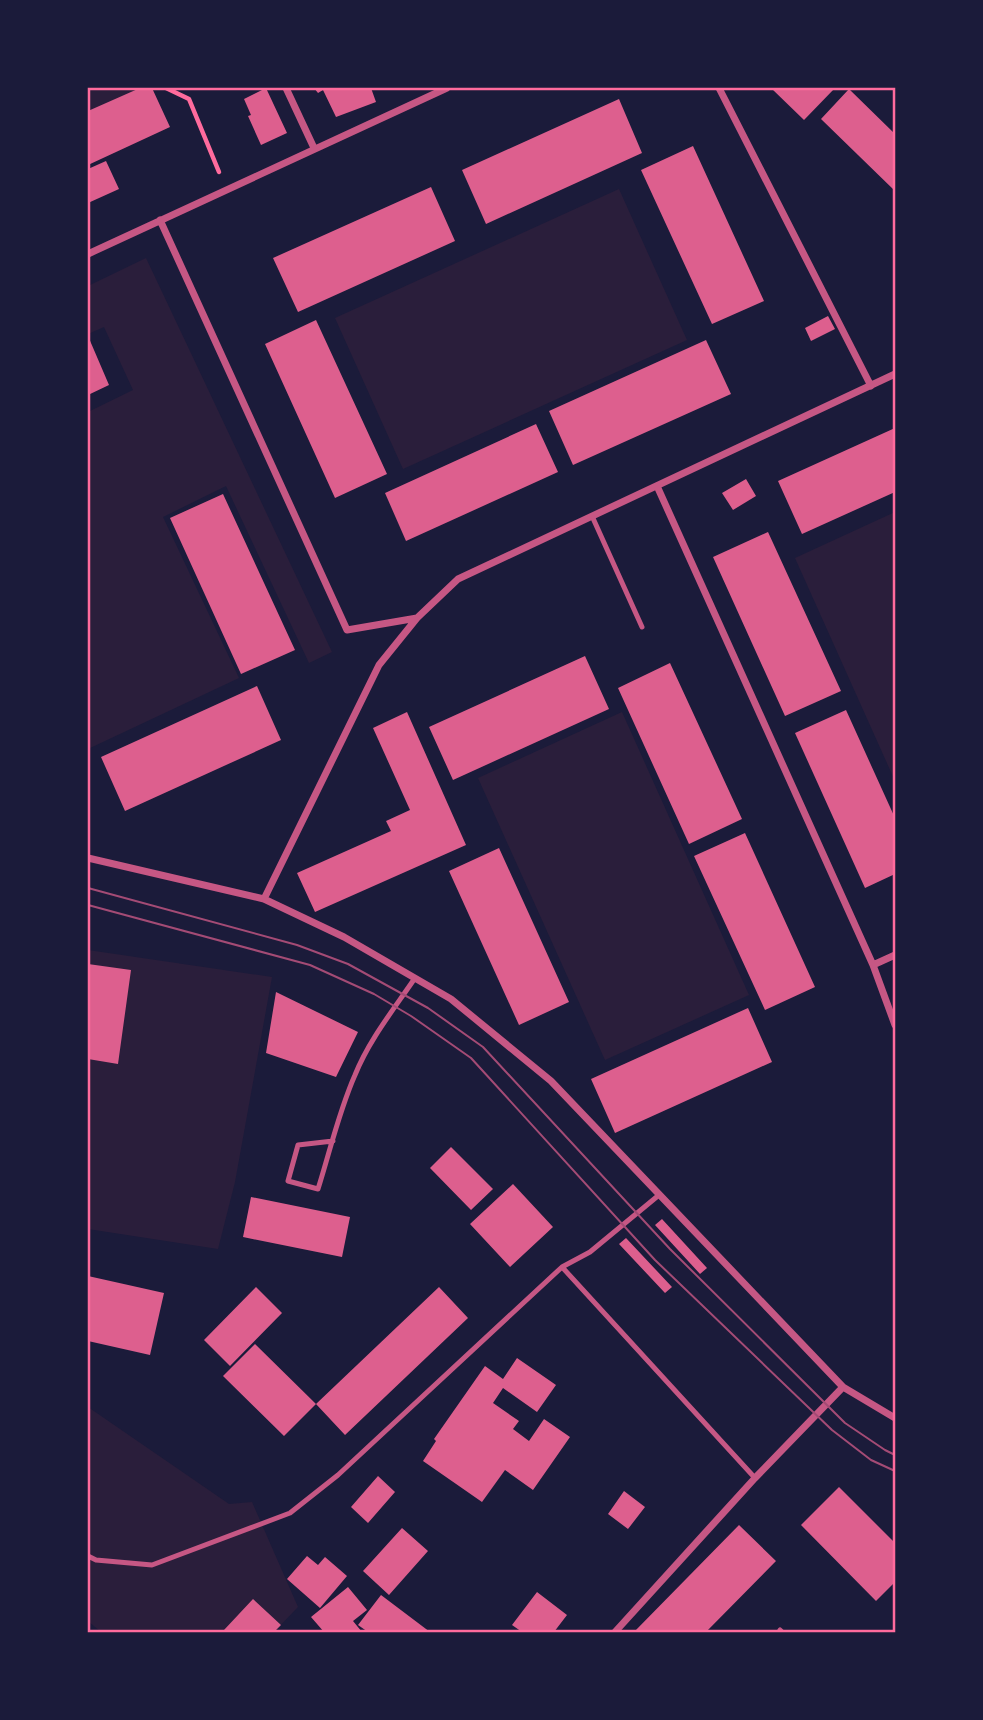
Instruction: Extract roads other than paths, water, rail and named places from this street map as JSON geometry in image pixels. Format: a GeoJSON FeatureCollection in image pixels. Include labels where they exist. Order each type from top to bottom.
{"type":"FeatureCollection","features":[{"type":"Feature","properties":{"kind":"street"},"geometry":{"type":"LineString","coordinates":[[286,88],[314,148]]}},
{"type":"Feature","properties":{"kind":"street"},"geometry":{"type":"LineString","coordinates":[[88,254],[447,88]]}},
{"type":"Feature","properties":{"kind":"street"},"geometry":{"type":"LineString","coordinates":[[719,88],[871,386]]}},
{"type":"Feature","properties":{"kind":"street"},"geometry":{"type":"LineString","coordinates":[[160,220],[347,630],[417,618]]}},
{"type":"Feature","properties":{"kind":"street"},"geometry":{"type":"LineString","coordinates":[[264,899],[379,665],[417,618],[458,579],[895,374]]}},
{"type":"Feature","properties":{"kind":"street"},"geometry":{"type":"LineString","coordinates":[[657,486],[873,965],[895,1024]]}},
{"type":"Feature","properties":{"kind":"street"},"geometry":{"type":"LineString","coordinates":[[88,858],[264,899],[344,937],[451,999],[551,1081],[843,1387],[895,1418]]}},
{"type":"Feature","properties":{"kind":"street"},"geometry":{"type":"LineString","coordinates":[[873,965],[895,955]]}},
{"type":"Feature","properties":{"kind":"street"},"geometry":{"type":"LineString","coordinates":[[615,1633],[755,1478],[843,1387]]}},
{"type":"Feature","properties":{"kind":"lane"},"geometry":{"type":"LineString","coordinates":[[592,516],[642,627]]}},
{"type":"Feature","properties":{"kind":"lane"},"geometry":{"type":"LineString","coordinates":[[333,1141],[298,1145],[288,1181],[318,1189],[355,1074],[377,1034],[415,978]]}},
{"type":"Feature","properties":{"kind":"lane"},"geometry":{"type":"LineString","coordinates":[[88,1556],[96,1560],[152,1565],[290,1513],[338,1475],[562,1267],[590,1252],[659,1195]]}},
{"type":"Feature","properties":{"kind":"lane"},"geometry":{"type":"LineString","coordinates":[[562,1267],[755,1478]]}},
{"type":"Feature","properties":{"kind":"tram line"},"geometry":{"type":"LineString","coordinates":[[88,888],[297,945],[348,964],[428,1008],[483,1047],[670,1249],[845,1423],[895,1455]]}},
{"type":"Feature","properties":{"kind":"tram line"},"geometry":{"type":"LineString","coordinates":[[88,905],[310,965],[374,994],[471,1058],[655,1260],[832,1430],[871,1460],[895,1471]]}}]}
